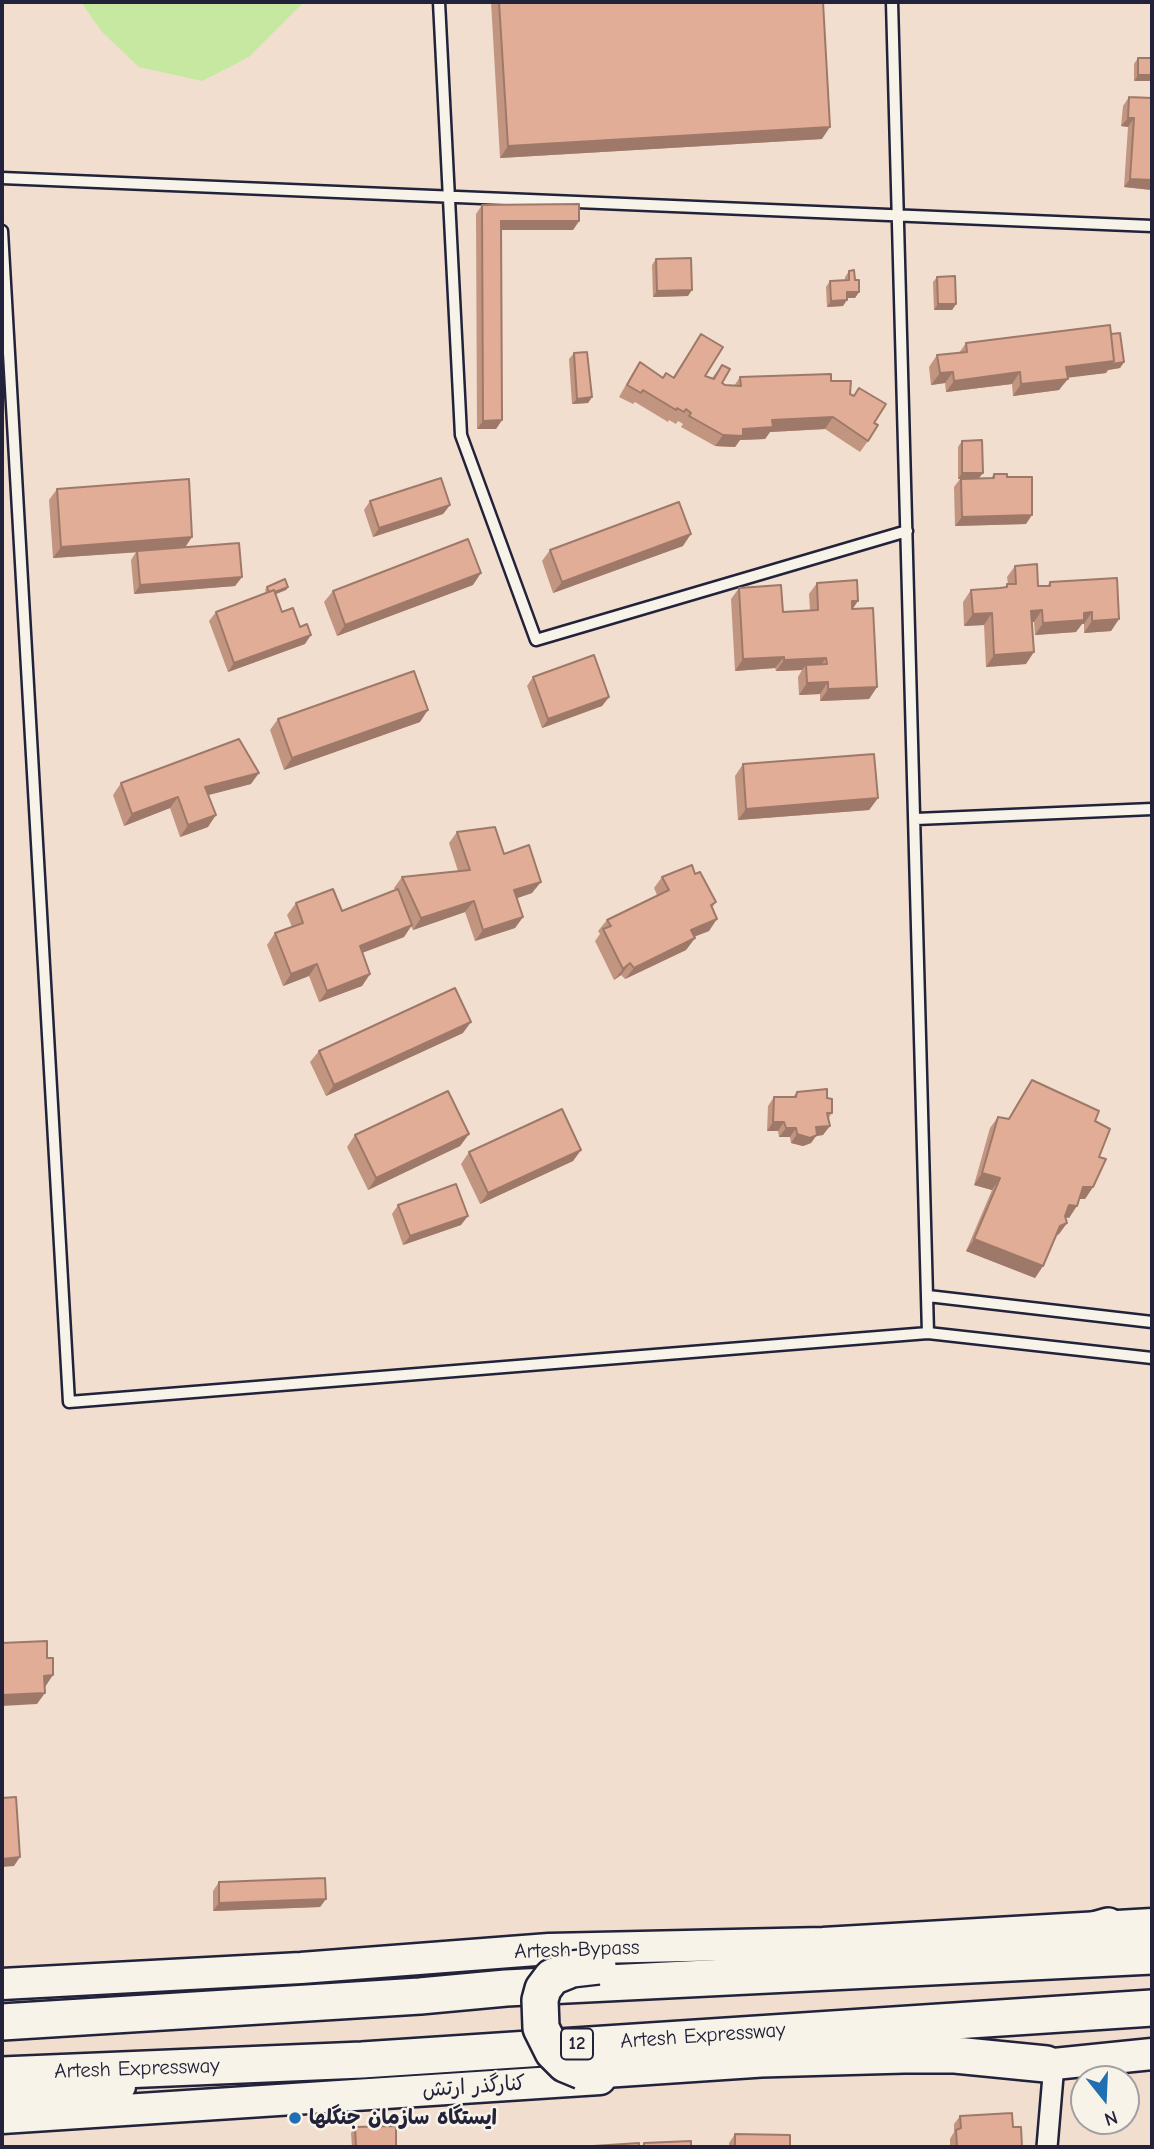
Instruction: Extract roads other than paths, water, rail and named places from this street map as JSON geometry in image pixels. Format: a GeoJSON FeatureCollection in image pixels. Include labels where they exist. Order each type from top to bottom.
{"type":"FeatureCollection","features":[{"type":"Feature","properties":{"kind":"highway"},"geometry":{"type":"LineString","coordinates":[[1050,2064],[955,2054],[761,2059],[582,2071],[565,2064],[553,2052],[541,2028],[540,2000],[543,1989],[552,1977],[572,1969],[1044,1944],[1108,1926]]}},
{"type":"Feature","properties":{"kind":"highway"},"geometry":{"type":"LineString","coordinates":[[2,2022],[506,1988],[1152,1956]]}},
{"type":"Feature","properties":{"kind":"highway","name":"Artesh Expressway"},"geometry":{"type":"LineString","coordinates":[[2,2075],[362,2060],[1152,2008]]}},
{"type":"Feature","properties":{"kind":"main road","name":"Artesh Bypass"},"geometry":{"type":"LineString","coordinates":[[2,1984],[301,1968],[549,1949],[823,1943],[1152,1924]]}},
{"type":"Feature","properties":{"kind":"main road"},"geometry":{"type":"LineString","coordinates":[[401,1997],[455,1984],[549,1949]]}},
{"type":"Feature","properties":{"kind":"main road"},"geometry":{"type":"LineString","coordinates":[[2,2118],[695,2073],[1050,2064],[1152,2054]]}},
{"type":"Feature","properties":{"kind":"main road"},"geometry":{"type":"LineString","coordinates":[[2,2099],[93,2088],[244,2076],[362,2060]]}},
{"type":"Feature","properties":{"kind":"street"},"geometry":{"type":"LineString","coordinates":[[1046,2147],[1050,2064]]}},
{"type":"Feature","properties":{"kind":"lane"},"geometry":{"type":"LineString","coordinates":[[439,2],[461,435],[536,640],[907,531]]}},
{"type":"Feature","properties":{"kind":"lane"},"geometry":{"type":"LineString","coordinates":[[892,2],[928,1333]]}},
{"type":"Feature","properties":{"kind":"lane"},"geometry":{"type":"LineString","coordinates":[[2,178],[1152,226]]}},
{"type":"Feature","properties":{"kind":"lane"},"geometry":{"type":"LineString","coordinates":[[2,231],[69,1402],[928,1333],[1152,1358]]}},
{"type":"Feature","properties":{"kind":"lane"},"geometry":{"type":"LineString","coordinates":[[916,819],[1152,809]]}},
{"type":"Feature","properties":{"kind":"lane"},"geometry":{"type":"LineString","coordinates":[[928,1296],[1152,1322]]}},
{"type":"Feature","properties":{"kind":"place","name":"ایستگاه سازمان جنگلها"},"geometry":{"type":"Point","coordinates":[295,2118]}}]}
